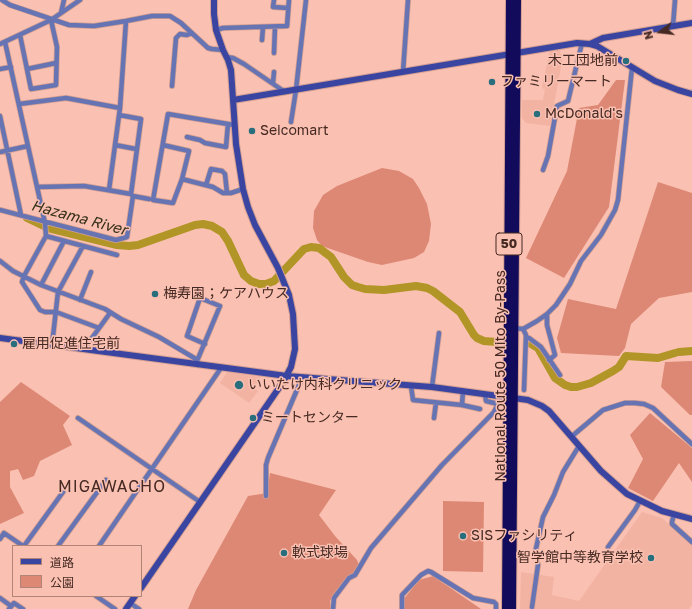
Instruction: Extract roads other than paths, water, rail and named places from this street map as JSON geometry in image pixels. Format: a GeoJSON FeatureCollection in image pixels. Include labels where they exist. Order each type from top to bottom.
{"type":"FeatureCollection","features":[{"type":"Feature","properties":{"kind":"highway","name":"National Route 50 Mito By-Pass"},"geometry":{"type":"LineString","coordinates":[[510,0],[513,53],[519,328],[510,398],[512,609]]}},
{"type":"Feature","properties":{"kind":"highway","name":"National Route 50 Mito By-Pass"},"geometry":{"type":"LineString","coordinates":[[506,609],[510,398],[513,53],[517,0]]}},
{"type":"Feature","properties":{"kind":"street"},"geometry":{"type":"LineString","coordinates":[[2,0],[10,5],[69,25],[81,26],[126,21],[157,15],[170,16],[181,23],[208,48],[223,50]]}},
{"type":"Feature","properties":{"kind":"street"},"geometry":{"type":"LineString","coordinates":[[61,13],[64,0]]}},
{"type":"Feature","properties":{"kind":"street"},"geometry":{"type":"LineString","coordinates":[[0,44],[51,20],[80,0]]}},
{"type":"Feature","properties":{"kind":"street"},"geometry":{"type":"LineString","coordinates":[[187,137],[200,140],[205,143],[226,147],[231,125],[233,100],[231,70],[216,30],[214,0]]}},
{"type":"Feature","properties":{"kind":"street"},"geometry":{"type":"LineString","coordinates":[[274,0],[273,7],[288,8]]}},
{"type":"Feature","properties":{"kind":"street"},"geometry":{"type":"LineString","coordinates":[[216,30],[223,28],[287,26],[289,0]]}},
{"type":"Feature","properties":{"kind":"street"},"geometry":{"type":"LineString","coordinates":[[291,122],[306,0]]}},
{"type":"Feature","properties":{"kind":"street"},"geometry":{"type":"LineString","coordinates":[[403,72],[408,0]]}},
{"type":"Feature","properties":{"kind":"street"},"geometry":{"type":"LineString","coordinates":[[673,26],[675,0]]}},
{"type":"Feature","properties":{"kind":"street"},"geometry":{"type":"LineString","coordinates":[[20,34],[31,89],[56,85],[57,47],[51,20]]}},
{"type":"Feature","properties":{"kind":"street"},"geometry":{"type":"LineString","coordinates":[[110,190],[120,108],[126,21]]}},
{"type":"Feature","properties":{"kind":"street"},"geometry":{"type":"LineString","coordinates":[[590,44],[603,38],[692,23]]}},
{"type":"Feature","properties":{"kind":"street"},"geometry":{"type":"LineString","coordinates":[[262,27],[262,40]]}},
{"type":"Feature","properties":{"kind":"street"},"geometry":{"type":"LineString","coordinates":[[274,53],[275,27]]}},
{"type":"Feature","properties":{"kind":"street"},"geometry":{"type":"LineString","coordinates":[[172,86],[176,38],[180,34],[188,35],[192,33]]}},
{"type":"Feature","properties":{"kind":"street"},"geometry":{"type":"LineString","coordinates":[[5,42],[37,187],[45,234],[22,282],[40,310],[45,312],[56,312],[99,328]]}},
{"type":"Feature","properties":{"kind":"street"},"geometry":{"type":"LineString","coordinates":[[233,100],[572,43],[590,44],[602,48],[655,82],[692,94]]}},
{"type":"Feature","properties":{"kind":"street"},"geometry":{"type":"LineString","coordinates":[[543,170],[548,156],[557,106],[568,101],[582,43]]}},
{"type":"Feature","properties":{"kind":"street"},"geometry":{"type":"LineString","coordinates":[[226,57],[233,58],[244,64],[285,92]]}},
{"type":"Feature","properties":{"kind":"street"},"geometry":{"type":"LineString","coordinates":[[27,69],[56,63]]}},
{"type":"Feature","properties":{"kind":"street"},"geometry":{"type":"LineString","coordinates":[[0,69],[11,67]]}},
{"type":"Feature","properties":{"kind":"street"},"geometry":{"type":"LineString","coordinates":[[560,375],[541,347],[529,338],[526,338],[519,328],[537,321],[556,305],[570,284],[581,261],[601,235],[615,210],[618,200],[632,68]]}},
{"type":"Feature","properties":{"kind":"street"},"geometry":{"type":"LineString","coordinates":[[273,83],[274,72]]}},
{"type":"Feature","properties":{"kind":"street"},"geometry":{"type":"LineString","coordinates":[[19,104],[66,98],[120,108]]}},
{"type":"Feature","properties":{"kind":"street"},"geometry":{"type":"LineString","coordinates":[[163,145],[189,152],[182,179],[173,203],[153,200],[168,114],[231,125]]}},
{"type":"Feature","properties":{"kind":"street"},"geometry":{"type":"LineString","coordinates":[[0,210],[116,240],[127,237],[140,119],[119,115]]}},
{"type":"Feature","properties":{"kind":"street"},"geometry":{"type":"LineString","coordinates":[[0,116],[22,215]]}},
{"type":"Feature","properties":{"kind":"street"},"geometry":{"type":"LineString","coordinates":[[142,587],[287,376],[294,357],[295,336],[292,306],[286,285],[255,225],[248,207],[243,189],[231,125]]}},
{"type":"Feature","properties":{"kind":"street"},"geometry":{"type":"LineString","coordinates":[[115,145],[136,150]]}},
{"type":"Feature","properties":{"kind":"street"},"geometry":{"type":"LineString","coordinates":[[0,152],[28,146]]}},
{"type":"Feature","properties":{"kind":"street"},"geometry":{"type":"LineString","coordinates":[[206,185],[211,169],[222,171],[225,174],[228,193]]}},
{"type":"Feature","properties":{"kind":"street"},"geometry":{"type":"LineString","coordinates":[[182,179],[213,187],[223,193],[243,189]]}},
{"type":"Feature","properties":{"kind":"street"},"geometry":{"type":"LineString","coordinates":[[37,187],[84,186],[150,199]]}},
{"type":"Feature","properties":{"kind":"street"},"geometry":{"type":"LineString","coordinates":[[45,234],[64,241],[117,255]]}},
{"type":"Feature","properties":{"kind":"street"},"geometry":{"type":"LineString","coordinates":[[41,285],[64,241]]}},
{"type":"Feature","properties":{"kind":"street"},"geometry":{"type":"LineString","coordinates":[[52,345],[58,292],[83,246]]}},
{"type":"Feature","properties":{"kind":"street"},"geometry":{"type":"LineString","coordinates":[[0,261],[13,271],[41,285],[105,309],[121,319],[176,345],[196,359],[198,363]]}},
{"type":"Feature","properties":{"kind":"street"},"geometry":{"type":"LineString","coordinates":[[80,300],[90,272]]}},
{"type":"Feature","properties":{"kind":"street"},"geometry":{"type":"LineString","coordinates":[[198,363],[220,306],[200,298],[187,336],[205,344]]}},
{"type":"Feature","properties":{"kind":"street"},"geometry":{"type":"LineString","coordinates":[[84,349],[110,313]]}},
{"type":"Feature","properties":{"kind":"street"},"geometry":{"type":"LineString","coordinates":[[547,314],[547,324],[555,355],[549,360]]}},
{"type":"Feature","properties":{"kind":"street"},"geometry":{"type":"LineString","coordinates":[[432,388],[439,334]]}},
{"type":"Feature","properties":{"kind":"street"},"geometry":{"type":"LineString","coordinates":[[0,338],[198,363],[222,368],[302,378],[463,391],[528,400],[542,406],[554,416],[600,471],[627,494],[654,507],[692,519]]}},
{"type":"Feature","properties":{"kind":"street"},"geometry":{"type":"LineString","coordinates":[[524,390],[526,338]]}},
{"type":"Feature","properties":{"kind":"street"},"geometry":{"type":"LineString","coordinates":[[100,545],[222,368]]}},
{"type":"Feature","properties":{"kind":"street"},"geometry":{"type":"LineString","coordinates":[[266,496],[266,465],[268,458],[302,378]]}},
{"type":"Feature","properties":{"kind":"street"},"geometry":{"type":"LineString","coordinates":[[411,386],[413,400],[462,405],[480,409]]}},
{"type":"Feature","properties":{"kind":"street"},"geometry":{"type":"LineString","coordinates":[[462,405],[463,391]]}},
{"type":"Feature","properties":{"kind":"street"},"geometry":{"type":"LineString","coordinates":[[333,609],[334,598],[349,578],[355,576],[376,543],[442,465],[494,412],[498,404],[486,401],[485,395]]}},
{"type":"Feature","properties":{"kind":"street"},"geometry":{"type":"LineString","coordinates":[[434,418],[436,403]]}},
{"type":"Feature","properties":{"kind":"street"},"geometry":{"type":"LineString","coordinates":[[571,437],[603,410],[625,403],[635,403],[644,404],[653,408],[692,444]]}},
{"type":"Feature","properties":{"kind":"street"},"geometry":{"type":"LineString","coordinates":[[78,418],[151,470],[200,502]]}},
{"type":"Feature","properties":{"kind":"street"},"geometry":{"type":"LineString","coordinates":[[532,607],[538,566],[535,553],[543,517],[563,472],[579,446]]}},
{"type":"Feature","properties":{"kind":"street"},"geometry":{"type":"LineString","coordinates":[[59,545],[106,480]]}},
{"type":"Feature","properties":{"kind":"street"},"geometry":{"type":"LineString","coordinates":[[24,545],[63,492]]}},
{"type":"Feature","properties":{"kind":"street"},"geometry":{"type":"LineString","coordinates":[[608,547],[640,501]]}},
{"type":"Feature","properties":{"kind":"street"},"geometry":{"type":"LineString","coordinates":[[674,514],[672,524],[692,542]]}},
{"type":"Feature","properties":{"kind":"street"},"geometry":{"type":"LineString","coordinates":[[0,539],[4,534],[21,545]]}},
{"type":"Feature","properties":{"kind":"street"},"geometry":{"type":"LineString","coordinates":[[402,609],[402,595],[421,575],[428,571],[473,598],[494,602],[496,604],[496,609]]}},
{"type":"Feature","properties":{"kind":"street"},"geometry":{"type":"LineString","coordinates":[[97,597],[114,609]]}},
{"type":"Feature","properties":{"kind":"street"},"geometry":{"type":"LineString","coordinates":[[134,597],[128,606],[139,609]]}},
{"type":"Feature","properties":{"kind":"street"},"geometry":{"type":"LineString","coordinates":[[0,598],[10,607],[14,603],[23,609]]}},
{"type":"Feature","properties":{"kind":"waterway","name":"Hazama River"},"geometry":{"type":"LineString","coordinates":[[27,218],[48,228],[117,245],[129,246],[138,245],[195,225],[203,224],[212,226],[222,232],[228,241],[244,275],[251,281],[259,284],[266,284],[274,281],[304,249],[311,247],[319,248],[331,257],[344,277],[352,285],[365,289],[384,290],[416,286],[427,288],[460,312],[477,338],[484,341],[497,342]]}},
{"type":"Feature","properties":{"kind":"waterway","name":"Hazama River"},"geometry":{"type":"LineString","coordinates":[[528,342],[538,348],[555,378],[571,387],[591,383],[613,371],[619,367],[626,356],[658,358],[675,353]]}},
{"type":"Feature","properties":{"kind":"waterway","name":"Hazama River"},"geometry":{"type":"LineString","coordinates":[[679,352],[692,351]]}},
{"type":"Feature","properties":{"kind":"place","name":"木工団地前"},"geometry":{"type":"Point","coordinates":[626,61]}},
{"type":"Feature","properties":{"kind":"place","name":"ファミリーマート"},"geometry":{"type":"Point","coordinates":[492,82]}},
{"type":"Feature","properties":{"kind":"place","name":"McDonald's"},"geometry":{"type":"Point","coordinates":[537,114]}},
{"type":"Feature","properties":{"kind":"place","name":"Seicomart"},"geometry":{"type":"Point","coordinates":[252,131]}},
{"type":"Feature","properties":{"kind":"place","name":"梅寿園；ケアハウス"},"geometry":{"type":"Point","coordinates":[155,294]}},
{"type":"Feature","properties":{"kind":"place","name":"雇用促進住宅前"},"geometry":{"type":"Point","coordinates":[14,344]}},
{"type":"Feature","properties":{"kind":"place","name":"いいたけ内科クリニック"},"geometry":{"type":"Point","coordinates":[239,385]}},
{"type":"Feature","properties":{"kind":"place","name":"ミートセンター"},"geometry":{"type":"Point","coordinates":[253,418]}},
{"type":"Feature","properties":{"kind":"place","name":"SISファシリティ"},"geometry":{"type":"Point","coordinates":[463,536]}},
{"type":"Feature","properties":{"kind":"place","name":"軟式球場"},"geometry":{"type":"Point","coordinates":[284,553]}},
{"type":"Feature","properties":{"kind":"place","name":"智学館中等教育学校"},"geometry":{"type":"Point","coordinates":[651,558]}},
{"type":"Feature","properties":{"kind":"district","name":"MIGAWACHO"},"geometry":{"type":"Point","coordinates":[112,487]}}]}
